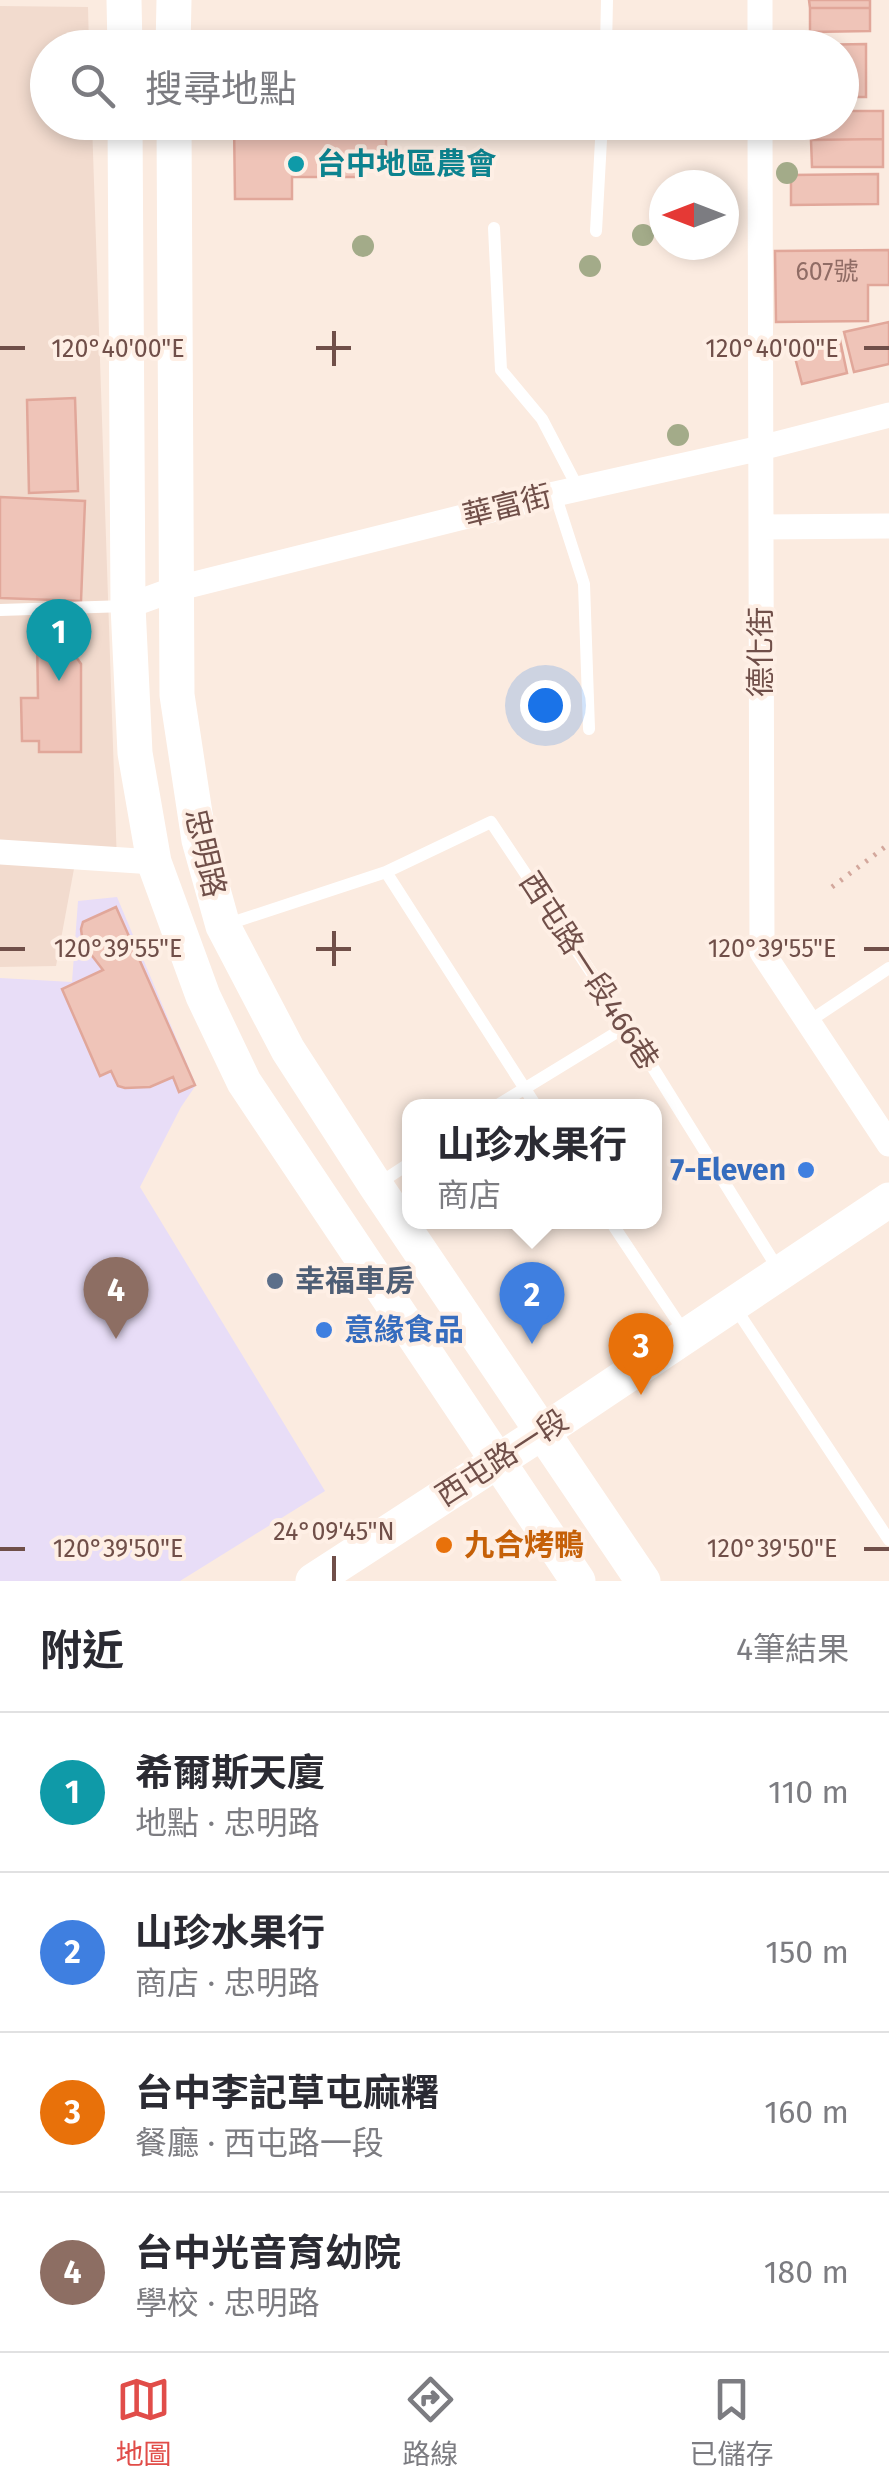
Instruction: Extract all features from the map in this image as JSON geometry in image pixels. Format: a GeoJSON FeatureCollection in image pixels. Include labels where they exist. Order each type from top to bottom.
{"type":"FeatureCollection","features":[{"type":"Feature","properties":{"kind":"main road"},"geometry":{"type":"LineString","coordinates":[[124,0],[125,30]]}},
{"type":"Feature","properties":{"kind":"main road"},"geometry":{"type":"LineString","coordinates":[[173,30],[174,0]]}},
{"type":"Feature","properties":{"kind":"main road","name":"忠明路"},"geometry":{"type":"LineString","coordinates":[[125,140],[128,606],[135,753],[154,862],[204,996],[244,1082],[578,1581]]}},
{"type":"Feature","properties":{"kind":"main road","name":"忠明路"},"geometry":{"type":"LineString","coordinates":[[174,140],[176,695],[199,840],[223,926],[288,1050],[402,1225]]}},
{"type":"Feature","properties":{"kind":"main road","name":"西屯路一段"},"geometry":{"type":"LineString","coordinates":[[313,1581],[889,1200]]}},
{"type":"Feature","properties":{"kind":"main road","name":"忠明路"},"geometry":{"type":"LineString","coordinates":[[405,1229],[643,1581]]}},
{"type":"Feature","properties":{"kind":"street"},"geometry":{"type":"LineString","coordinates":[[760,0],[760,30]]}},
{"type":"Feature","properties":{"kind":"street","name":"德化街"},"geometry":{"type":"LineString","coordinates":[[760,140],[762,952],[889,1144]]}},
{"type":"Feature","properties":{"kind":"street","name":"華富街"},"geometry":{"type":"LineString","coordinates":[[128,606],[175,590],[566,491],[889,415]]}},
{"type":"Feature","properties":{"kind":"street"},"geometry":{"type":"LineString","coordinates":[[761,527],[889,526]]}},
{"type":"Feature","properties":{"kind":"street"},"geometry":{"type":"LineString","coordinates":[[0,852],[154,862]]}},
{"type":"Feature","properties":{"kind":"lane"},"geometry":{"type":"LineString","coordinates":[[606,30],[607,0]]}},
{"type":"Feature","properties":{"kind":"lane"},"geometry":{"type":"LineString","coordinates":[[596,231],[601,140]]}},
{"type":"Feature","properties":{"kind":"lane"},"geometry":{"type":"LineString","coordinates":[[494,228],[500,370],[542,419],[566,491],[584,584],[589,729]]}},
{"type":"Feature","properties":{"kind":"lane"},"geometry":{"type":"LineString","coordinates":[[0,610],[128,606]]}},
{"type":"Feature","properties":{"kind":"lane","name":"西屯路一段466巷"},"geometry":{"type":"LineString","coordinates":[[386,872],[491,822],[627,1026],[781,1274]]}},
{"type":"Feature","properties":{"kind":"lane"},"geometry":{"type":"LineString","coordinates":[[223,926],[386,872],[531,1099]]}},
{"type":"Feature","properties":{"kind":"lane"},"geometry":{"type":"LineString","coordinates":[[808,1022],[889,968]]}},
{"type":"Feature","properties":{"kind":"lane"},"geometry":{"type":"LineString","coordinates":[[507,1099],[627,1026]]}},
{"type":"Feature","properties":{"kind":"lane"},"geometry":{"type":"LineString","coordinates":[[376,1186],[402,1169]]}},
{"type":"Feature","properties":{"kind":"lane"},"geometry":{"type":"LineString","coordinates":[[616,1229],[686,1336]]}},
{"type":"Feature","properties":{"kind":"lane"},"geometry":{"type":"LineString","coordinates":[[734,1306],[889,1540]]}},
{"type":"Feature","properties":{"kind":"path"},"geometry":{"type":"LineString","coordinates":[[832,887],[889,844]]}},
{"type":"Feature","properties":{"kind":"shaded area"},"geometry":{"type":"Polygon","coordinates":[[[0,6],[88,7],[89,30],[30,30],[30,140],[93,140],[117,864],[76,858],[56,966],[0,967],[0,6]]]}},
{"type":"Feature","properties":{"kind":"shaded area"},"geometry":{"type":"Polygon","coordinates":[[[117,897],[196,1085],[140,1187],[325,1491],[180,1581],[0,1581],[0,978],[72,982],[78,901],[117,897]]]}},
{"type":"Feature","properties":{"kind":"building"},"geometry":{"type":"Polygon","coordinates":[[[809,0],[870,0],[870,8],[810,8],[809,0]]]}},
{"type":"Feature","properties":{"kind":"building"},"geometry":{"type":"Polygon","coordinates":[[[810,8],[870,8],[870,31],[810,30],[810,8]]]}},
{"type":"Feature","properties":{"kind":"building"},"geometry":{"type":"Polygon","coordinates":[[[859,44],[866,44],[866,97],[859,97],[859,44]]]}},
{"type":"Feature","properties":{"kind":"building"},"geometry":{"type":"Polygon","coordinates":[[[859,111],[883,111],[883,139],[859,139],[859,111]]]}},
{"type":"Feature","properties":{"kind":"building"},"geometry":{"type":"Polygon","coordinates":[[[883,139],[883,167],[812,167],[811,140],[883,139]]]}},
{"type":"Feature","properties":{"kind":"building","name":"台中地區農會"},"geometry":{"type":"Polygon","coordinates":[[[234,140],[386,140],[386,152],[357,152],[357,177],[292,177],[292,199],[235,199],[234,140]]]}},
{"type":"Feature","properties":{"kind":"building"},"geometry":{"type":"Polygon","coordinates":[[[878,174],[878,204],[791,205],[791,175],[878,174]]]}},
{"type":"Feature","properties":{"kind":"building"},"geometry":{"type":"Polygon","coordinates":[[[889,250],[889,285],[868,285],[868,321],[776,322],[775,251],[889,250]]]}},
{"type":"Feature","properties":{"kind":"building"},"geometry":{"type":"Polygon","coordinates":[[[889,322],[889,364],[854,372],[844,332],[889,322]]]}},
{"type":"Feature","properties":{"kind":"building"},"geometry":{"type":"Polygon","coordinates":[[[840,340],[847,373],[802,384],[793,350],[840,340]]]}},
{"type":"Feature","properties":{"kind":"building"},"geometry":{"type":"Polygon","coordinates":[[[75,398],[78,491],[29,493],[27,400],[75,398]]]}},
{"type":"Feature","properties":{"kind":"building"},"geometry":{"type":"Polygon","coordinates":[[[0,497],[85,501],[81,601],[0,598],[0,497]]]}},
{"type":"Feature","properties":{"kind":"building"},"geometry":{"type":"Polygon","coordinates":[[[37,638],[67,644],[81,664],[81,752],[39,752],[39,741],[22,741],[21,698],[38,698],[37,638]]]}},
{"type":"Feature","properties":{"kind":"building"},"geometry":{"type":"Polygon","coordinates":[[[116,907],[195,1085],[179,1092],[173,1077],[150,1087],[125,1088],[118,1086],[111,1071],[100,1076],[62,989],[103,970],[83,944],[81,929],[83,922],[116,907]]]}},
{"type":"Feature","properties":{"kind":"place","name":"台中地區農會"},"geometry":{"type":"Point","coordinates":[296,164]}},
{"type":"Feature","properties":{"kind":"place","name":"希爾斯天廈"},"geometry":{"type":"Point","coordinates":[59,681]}},
{"type":"Feature","properties":{"kind":"place","name":"7-Eleven"},"geometry":{"type":"Point","coordinates":[806,1170]}},
{"type":"Feature","properties":{"kind":"place","name":"幸福車房"},"geometry":{"type":"Point","coordinates":[275,1281]}},
{"type":"Feature","properties":{"kind":"place","name":"意緣食品"},"geometry":{"type":"Point","coordinates":[324,1330]}},
{"type":"Feature","properties":{"kind":"place","name":"台中光音育幼院"},"geometry":{"type":"Point","coordinates":[116,1339]}},
{"type":"Feature","properties":{"kind":"place","name":"山珍水果行"},"geometry":{"type":"Point","coordinates":[532,1344]}},
{"type":"Feature","properties":{"kind":"place","name":"台中李記草屯麻糬"},"geometry":{"type":"Point","coordinates":[641,1395]}},
{"type":"Feature","properties":{"kind":"place","name":"九合烤鴨"},"geometry":{"type":"Point","coordinates":[444,1545]}}]}
